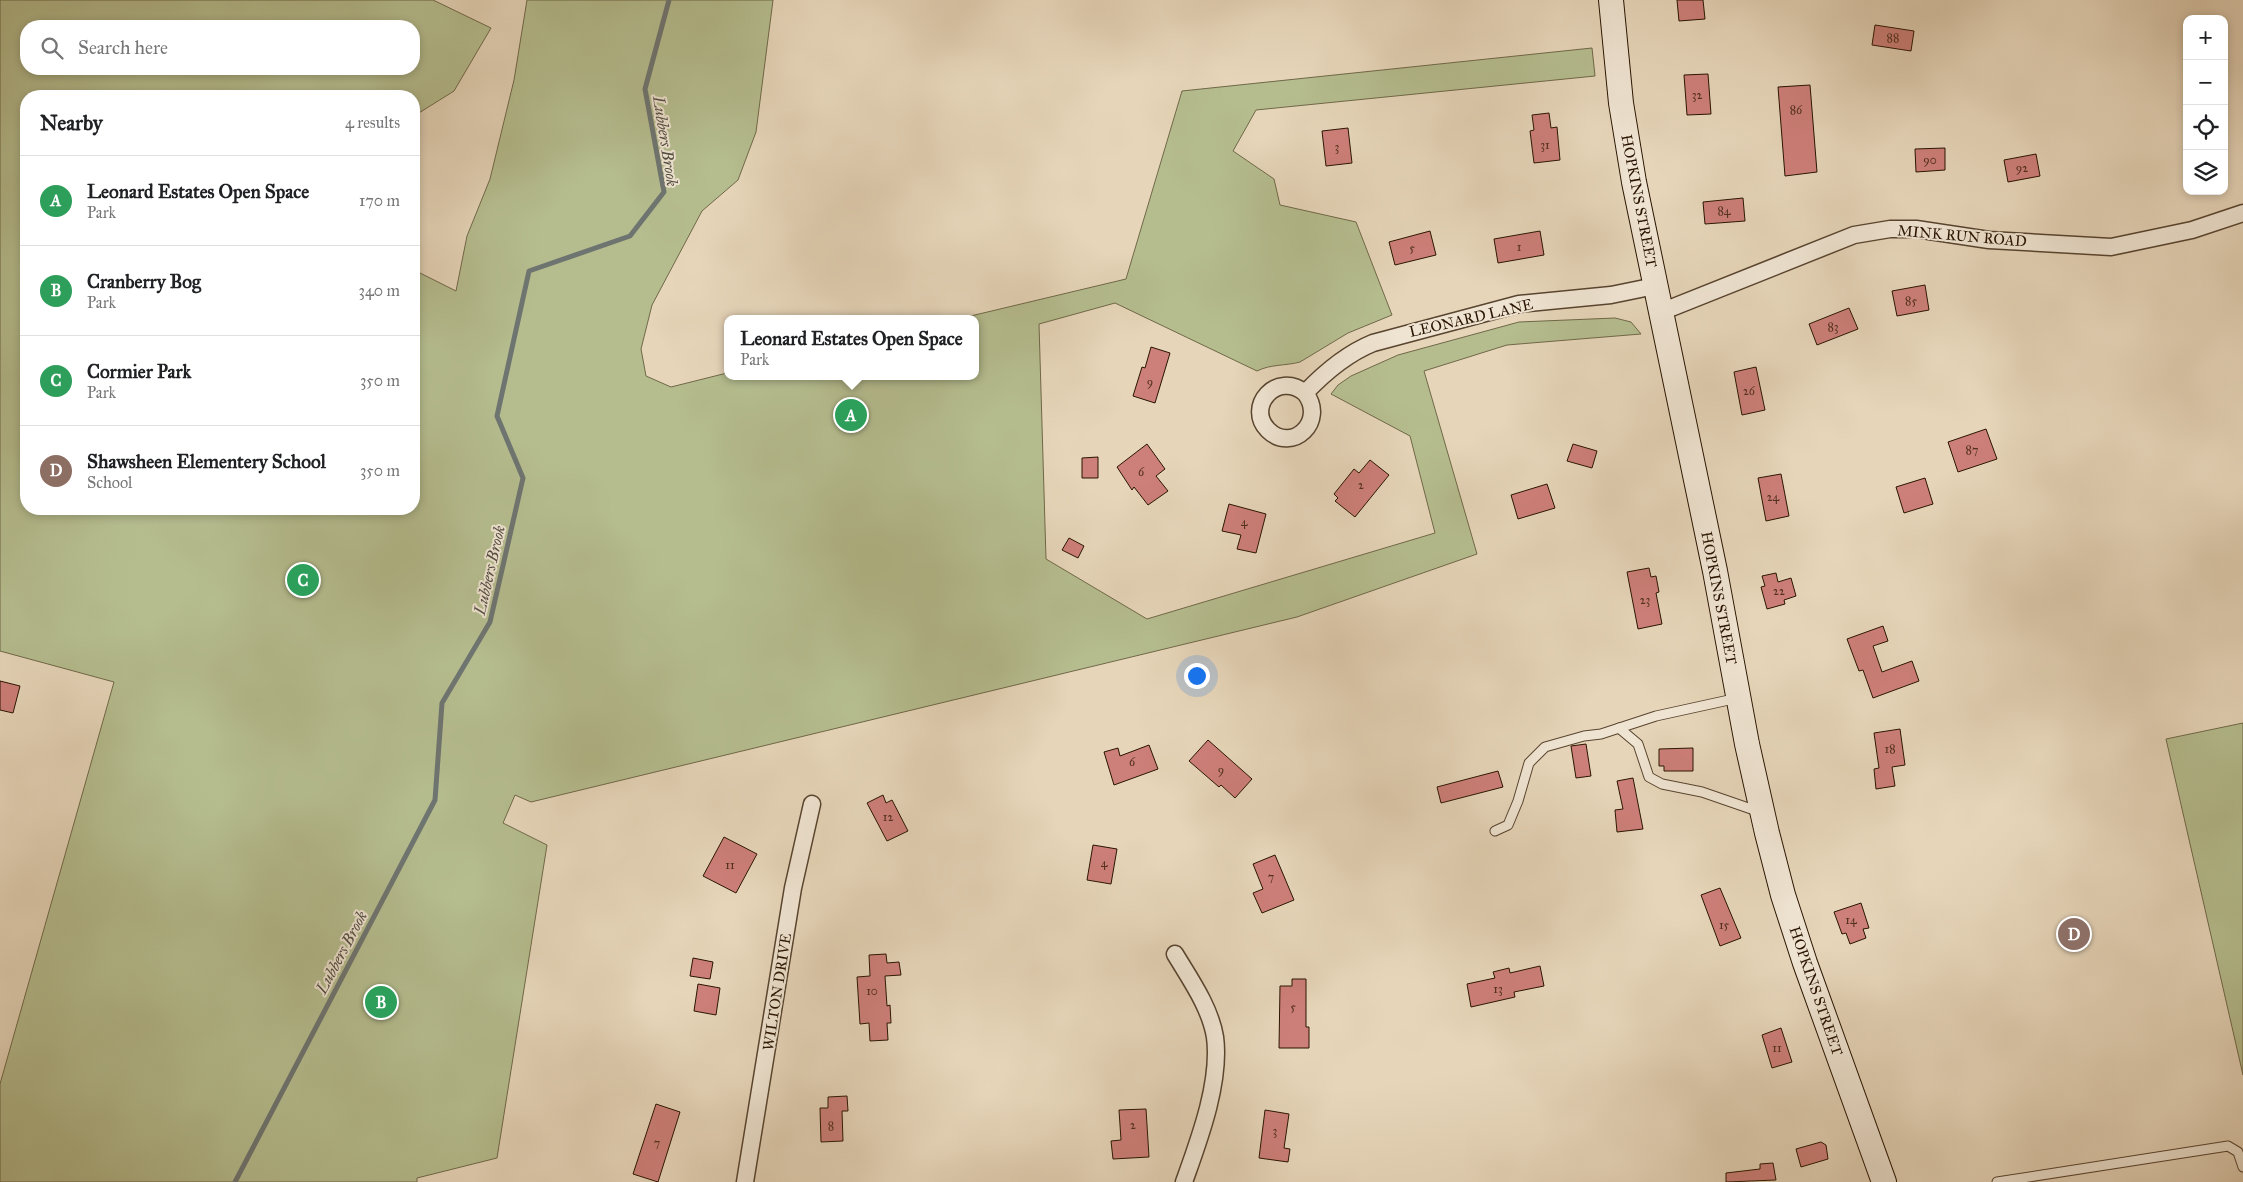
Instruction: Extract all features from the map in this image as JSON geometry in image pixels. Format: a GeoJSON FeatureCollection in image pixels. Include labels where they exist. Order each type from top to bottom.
{"type":"FeatureCollection","features":[{"type":"Feature","properties":{"kind":"street","name":"HOPKINS STREET"},"geometry":{"type":"LineString","coordinates":[[1611,0],[1627,147],[1715,571],[1738,698],[1762,813],[1783,895],[1805,963],[1884,1182]]}},
{"type":"Feature","properties":{"kind":"street","name":"MINK RUN ROAD"},"geometry":{"type":"LineString","coordinates":[[1661,312],[1836,242],[1872,231],[1916,229],[1989,240],[2111,247],[2185,232],[2243,213]]}},
{"type":"Feature","properties":{"kind":"street","name":"LEONARD LANE"},"geometry":{"type":"LineString","coordinates":[[1305,393],[1345,357],[1365,346],[1390,337],[1519,304],[1611,295],[1655,286]]}},
{"type":"Feature","properties":{"kind":"street","name":"WILTON DRIVE"},"geometry":{"type":"LineString","coordinates":[[745,1182],[793,888],[812,804]]}},
{"type":"Feature","properties":{"kind":"street"},"geometry":{"type":"LineString","coordinates":[[1176,954],[1201,999],[1215,1037],[1215,1058],[1207,1114],[1184,1182]]}},
{"type":"Feature","properties":{"kind":"lane"},"geometry":{"type":"LineString","coordinates":[[1495,831],[1508,825],[1518,801],[1529,763],[1545,747],[1619,728],[1656,716],[1738,698]]}},
{"type":"Feature","properties":{"kind":"lane"},"geometry":{"type":"LineString","coordinates":[[1619,728],[1638,744],[1649,777],[1662,784],[1702,792],[1762,813]]}},
{"type":"Feature","properties":{"kind":"lane"},"geometry":{"type":"LineString","coordinates":[[1997,1182],[2226,1146],[2233,1147],[2238,1152],[2243,1167]]}},
{"type":"Feature","properties":{"kind":"green space"},"geometry":{"type":"Polygon","coordinates":[[[0,0],[433,0],[491,28],[454,91],[420,112],[420,90],[20,90],[20,515],[420,515],[420,273],[456,291],[467,236],[490,179],[514,80],[527,0],[773,0],[756,132],[738,180],[702,211],[652,305],[641,349],[646,376],[671,387],[724,374],[724,380],[979,380],[979,315],[975,315],[1126,279],[1182,91],[1592,48],[1595,76],[1256,110],[1233,151],[1274,179],[1280,205],[1356,222],[1392,315],[1348,333],[1300,362],[1268,367],[1257,371],[1115,303],[1039,324],[1046,559],[1147,619],[1435,533],[1410,436],[1331,394],[1338,385],[1351,376],[1398,355],[1519,322],[1615,318],[1631,322],[1641,334],[1507,345],[1424,371],[1477,554],[1297,617],[531,802],[515,795],[503,823],[547,845],[497,1158],[417,1178],[417,1182],[0,1182],[0,1084],[114,682],[0,651],[0,0]]]}},
{"type":"Feature","properties":{"kind":"green space"},"geometry":{"type":"Polygon","coordinates":[[[2243,723],[2243,1075],[2166,739],[2243,723]]]}},
{"type":"Feature","properties":{"kind":"building"},"geometry":{"type":"Polygon","coordinates":[[[1677,0],[1703,0],[1705,19],[1679,21],[1677,0]]]}},
{"type":"Feature","properties":{"kind":"building"},"geometry":{"type":"Polygon","coordinates":[[[1875,25],[1914,31],[1911,51],[1872,45],[1875,25]]]}},
{"type":"Feature","properties":{"kind":"building"},"geometry":{"type":"Polygon","coordinates":[[[1708,74],[1711,114],[1687,115],[1684,75],[1708,74]]]}},
{"type":"Feature","properties":{"kind":"building"},"geometry":{"type":"Polygon","coordinates":[[[1810,85],[1817,172],[1785,176],[1778,87],[1810,85]]]}},
{"type":"Feature","properties":{"kind":"building"},"geometry":{"type":"Polygon","coordinates":[[[1549,113],[1551,128],[1557,127],[1560,160],[1534,163],[1530,131],[1534,130],[1532,115],[1549,113]]]}},
{"type":"Feature","properties":{"kind":"building"},"geometry":{"type":"Polygon","coordinates":[[[1348,128],[1352,163],[1326,166],[1322,131],[1348,128]]]}},
{"type":"Feature","properties":{"kind":"building"},"geometry":{"type":"Polygon","coordinates":[[[1945,148],[1945,170],[1916,172],[1915,149],[1945,148]]]}},
{"type":"Feature","properties":{"kind":"building"},"geometry":{"type":"Polygon","coordinates":[[[2036,154],[2040,176],[2008,182],[2004,160],[2036,154]]]}},
{"type":"Feature","properties":{"kind":"building"},"geometry":{"type":"Polygon","coordinates":[[[1743,198],[1745,221],[1705,224],[1703,202],[1743,198]]]}},
{"type":"Feature","properties":{"kind":"building"},"geometry":{"type":"Polygon","coordinates":[[[1430,231],[1436,255],[1395,265],[1389,242],[1430,231]]]}},
{"type":"Feature","properties":{"kind":"building"},"geometry":{"type":"Polygon","coordinates":[[[1540,231],[1544,255],[1498,263],[1494,239],[1540,231]]]}},
{"type":"Feature","properties":{"kind":"building"},"geometry":{"type":"Polygon","coordinates":[[[1925,285],[1929,310],[1897,316],[1892,291],[1925,285]]]}},
{"type":"Feature","properties":{"kind":"building"},"geometry":{"type":"Polygon","coordinates":[[[1849,308],[1858,329],[1817,345],[1809,324],[1849,308]]]}},
{"type":"Feature","properties":{"kind":"building"},"geometry":{"type":"Polygon","coordinates":[[[1151,347],[1170,353],[1155,403],[1133,396],[1142,367],[1145,368],[1151,347]]]}},
{"type":"Feature","properties":{"kind":"building"},"geometry":{"type":"Polygon","coordinates":[[[1756,367],[1765,410],[1742,415],[1734,372],[1756,367]]]}},
{"type":"Feature","properties":{"kind":"building"},"geometry":{"type":"Polygon","coordinates":[[[1986,429],[1997,459],[1958,472],[1948,442],[1986,429]]]}},
{"type":"Feature","properties":{"kind":"building"},"geometry":{"type":"Polygon","coordinates":[[[1147,444],[1165,469],[1156,476],[1168,491],[1148,505],[1134,487],[1132,490],[1117,467],[1147,444]]]}},
{"type":"Feature","properties":{"kind":"building"},"geometry":{"type":"Polygon","coordinates":[[[1573,444],[1597,451],[1592,468],[1567,461],[1573,444]]]}},
{"type":"Feature","properties":{"kind":"building"},"geometry":{"type":"Polygon","coordinates":[[[1098,457],[1098,478],[1082,478],[1082,458],[1098,457]]]}},
{"type":"Feature","properties":{"kind":"building"},"geometry":{"type":"Polygon","coordinates":[[[1370,460],[1389,475],[1355,517],[1335,501],[1338,498],[1334,494],[1354,469],[1359,473],[1370,460]]]}},
{"type":"Feature","properties":{"kind":"building"},"geometry":{"type":"Polygon","coordinates":[[[1781,474],[1789,516],[1766,521],[1758,478],[1781,474]]]}},
{"type":"Feature","properties":{"kind":"building"},"geometry":{"type":"Polygon","coordinates":[[[1925,478],[1933,504],[1904,513],[1896,487],[1925,478]]]}},
{"type":"Feature","properties":{"kind":"building"},"geometry":{"type":"Polygon","coordinates":[[[1547,484],[1555,508],[1518,519],[1511,495],[1547,484]]]}},
{"type":"Feature","properties":{"kind":"building"},"geometry":{"type":"Polygon","coordinates":[[[1229,504],[1266,514],[1256,553],[1237,549],[1241,535],[1222,531],[1229,504]]]}},
{"type":"Feature","properties":{"kind":"building"},"geometry":{"type":"Polygon","coordinates":[[[1069,538],[1084,546],[1078,558],[1062,550],[1069,538]]]}},
{"type":"Feature","properties":{"kind":"building"},"geometry":{"type":"Polygon","coordinates":[[[1649,568],[1651,577],[1656,576],[1659,592],[1656,593],[1662,624],[1638,629],[1627,572],[1649,568]]]}},
{"type":"Feature","properties":{"kind":"building"},"geometry":{"type":"Polygon","coordinates":[[[1776,573],[1778,582],[1791,578],[1796,596],[1784,600],[1785,604],[1767,609],[1761,587],[1765,586],[1762,576],[1776,573]]]}},
{"type":"Feature","properties":{"kind":"building"},"geometry":{"type":"Polygon","coordinates":[[[1883,626],[1888,641],[1873,646],[1882,672],[1912,661],[1919,681],[1873,698],[1863,670],[1859,671],[1847,639],[1883,626]]]}},
{"type":"Feature","properties":{"kind":"building"},"geometry":{"type":"Polygon","coordinates":[[[0,681],[20,686],[13,713],[0,710],[0,681]]]}},
{"type":"Feature","properties":{"kind":"building"},"geometry":{"type":"Polygon","coordinates":[[[1900,729],[1905,765],[1892,767],[1895,786],[1876,789],[1874,769],[1879,768],[1874,733],[1900,729]]]}},
{"type":"Feature","properties":{"kind":"building"},"geometry":{"type":"Polygon","coordinates":[[[1208,740],[1252,779],[1235,798],[1189,761],[1208,740]]]}},
{"type":"Feature","properties":{"kind":"building"},"geometry":{"type":"Polygon","coordinates":[[[1586,744],[1591,776],[1576,778],[1571,746],[1586,744]]]}},
{"type":"Feature","properties":{"kind":"building"},"geometry":{"type":"Polygon","coordinates":[[[1149,745],[1158,769],[1114,785],[1104,752],[1118,748],[1120,756],[1149,745]]]}},
{"type":"Feature","properties":{"kind":"building"},"geometry":{"type":"Polygon","coordinates":[[[1693,748],[1693,771],[1664,771],[1664,766],[1659,766],[1659,749],[1693,748]]]}},
{"type":"Feature","properties":{"kind":"building"},"geometry":{"type":"Polygon","coordinates":[[[1498,771],[1503,787],[1441,803],[1437,787],[1498,771]]]}},
{"type":"Feature","properties":{"kind":"building"},"geometry":{"type":"Polygon","coordinates":[[[1633,778],[1643,829],[1617,832],[1615,810],[1623,809],[1617,781],[1633,778]]]}},
{"type":"Feature","properties":{"kind":"building"},"geometry":{"type":"Polygon","coordinates":[[[883,795],[886,803],[892,800],[908,831],[887,841],[867,803],[883,795]]]}},
{"type":"Feature","properties":{"kind":"building"},"geometry":{"type":"Polygon","coordinates":[[[724,837],[757,854],[736,893],[703,876],[724,837]]]}},
{"type":"Feature","properties":{"kind":"building"},"geometry":{"type":"Polygon","coordinates":[[[1093,845],[1117,849],[1111,884],[1087,880],[1093,845]]]}},
{"type":"Feature","properties":{"kind":"building"},"geometry":{"type":"Polygon","coordinates":[[[1275,855],[1294,900],[1262,913],[1253,893],[1263,889],[1253,864],[1275,855]]]}},
{"type":"Feature","properties":{"kind":"building"},"geometry":{"type":"Polygon","coordinates":[[[1720,888],[1741,938],[1720,946],[1701,895],[1720,888]]]}},
{"type":"Feature","properties":{"kind":"building"},"geometry":{"type":"Polygon","coordinates":[[[1861,903],[1869,928],[1863,929],[1866,938],[1850,944],[1846,933],[1842,934],[1834,912],[1861,903]]]}},
{"type":"Feature","properties":{"kind":"building"},"geometry":{"type":"Polygon","coordinates":[[[886,954],[887,963],[899,962],[901,975],[885,976],[887,1006],[890,1005],[891,1023],[887,1023],[888,1040],[870,1041],[869,1023],[860,1024],[857,977],[870,976],[869,955],[886,954]]]}},
{"type":"Feature","properties":{"kind":"building"},"geometry":{"type":"Polygon","coordinates":[[[693,958],[713,962],[710,979],[690,976],[693,958]]]}},
{"type":"Feature","properties":{"kind":"building"},"geometry":{"type":"Polygon","coordinates":[[[1540,966],[1544,986],[1514,992],[1515,997],[1471,1007],[1467,984],[1495,978],[1493,972],[1509,968],[1510,973],[1540,966]]]}},
{"type":"Feature","properties":{"kind":"building"},"geometry":{"type":"Polygon","coordinates":[[[1292,979],[1306,979],[1306,1027],[1309,1027],[1309,1048],[1279,1048],[1280,986],[1292,986],[1292,979]]]}},
{"type":"Feature","properties":{"kind":"building"},"geometry":{"type":"Polygon","coordinates":[[[698,984],[720,988],[716,1015],[694,1011],[698,984]]]}},
{"type":"Feature","properties":{"kind":"building"},"geometry":{"type":"Polygon","coordinates":[[[1781,1028],[1792,1062],[1772,1068],[1762,1035],[1781,1028]]]}},
{"type":"Feature","properties":{"kind":"building"},"geometry":{"type":"Polygon","coordinates":[[[847,1096],[848,1111],[842,1111],[843,1141],[821,1142],[820,1108],[828,1108],[828,1097],[847,1096]]]}},
{"type":"Feature","properties":{"kind":"building"},"geometry":{"type":"Polygon","coordinates":[[[656,1104],[680,1112],[658,1182],[633,1174],[656,1104]]]}},
{"type":"Feature","properties":{"kind":"building"},"geometry":{"type":"Polygon","coordinates":[[[1146,1109],[1149,1157],[1113,1159],[1111,1141],[1121,1140],[1119,1110],[1146,1109]]]}},
{"type":"Feature","properties":{"kind":"building"},"geometry":{"type":"Polygon","coordinates":[[[1265,1110],[1289,1114],[1284,1148],[1290,1149],[1288,1162],[1259,1158],[1265,1110]]]}},
{"type":"Feature","properties":{"kind":"building"},"geometry":{"type":"Polygon","coordinates":[[[1821,1142],[1826,1145],[1828,1159],[1801,1167],[1796,1149],[1821,1142]]]}},
{"type":"Feature","properties":{"kind":"building"},"geometry":{"type":"Polygon","coordinates":[[[1773,1163],[1776,1180],[1726,1182],[1726,1173],[1760,1169],[1760,1164],[1773,1163]]]}},
{"type":"Feature","properties":{"kind":"waterway","name":"Lubbers Brook"},"geometry":{"type":"LineString","coordinates":[[235,1182],[435,800],[442,703],[490,622],[523,478],[497,416],[529,271],[630,236],[664,192],[645,89],[669,0]]}},
{"type":"Feature","properties":{"kind":"place","name":"Leonard Estates Open Space"},"geometry":{"type":"Point","coordinates":[851,415]}},
{"type":"Feature","properties":{"kind":"place","name":"Cormier Park"},"geometry":{"type":"Point","coordinates":[303,580]}},
{"type":"Feature","properties":{"kind":"place","name":"Shawsheen Elementery School"},"geometry":{"type":"Point","coordinates":[2074,934]}},
{"type":"Feature","properties":{"kind":"place","name":"Cranberry Bog"},"geometry":{"type":"Point","coordinates":[381,1002]}}]}
